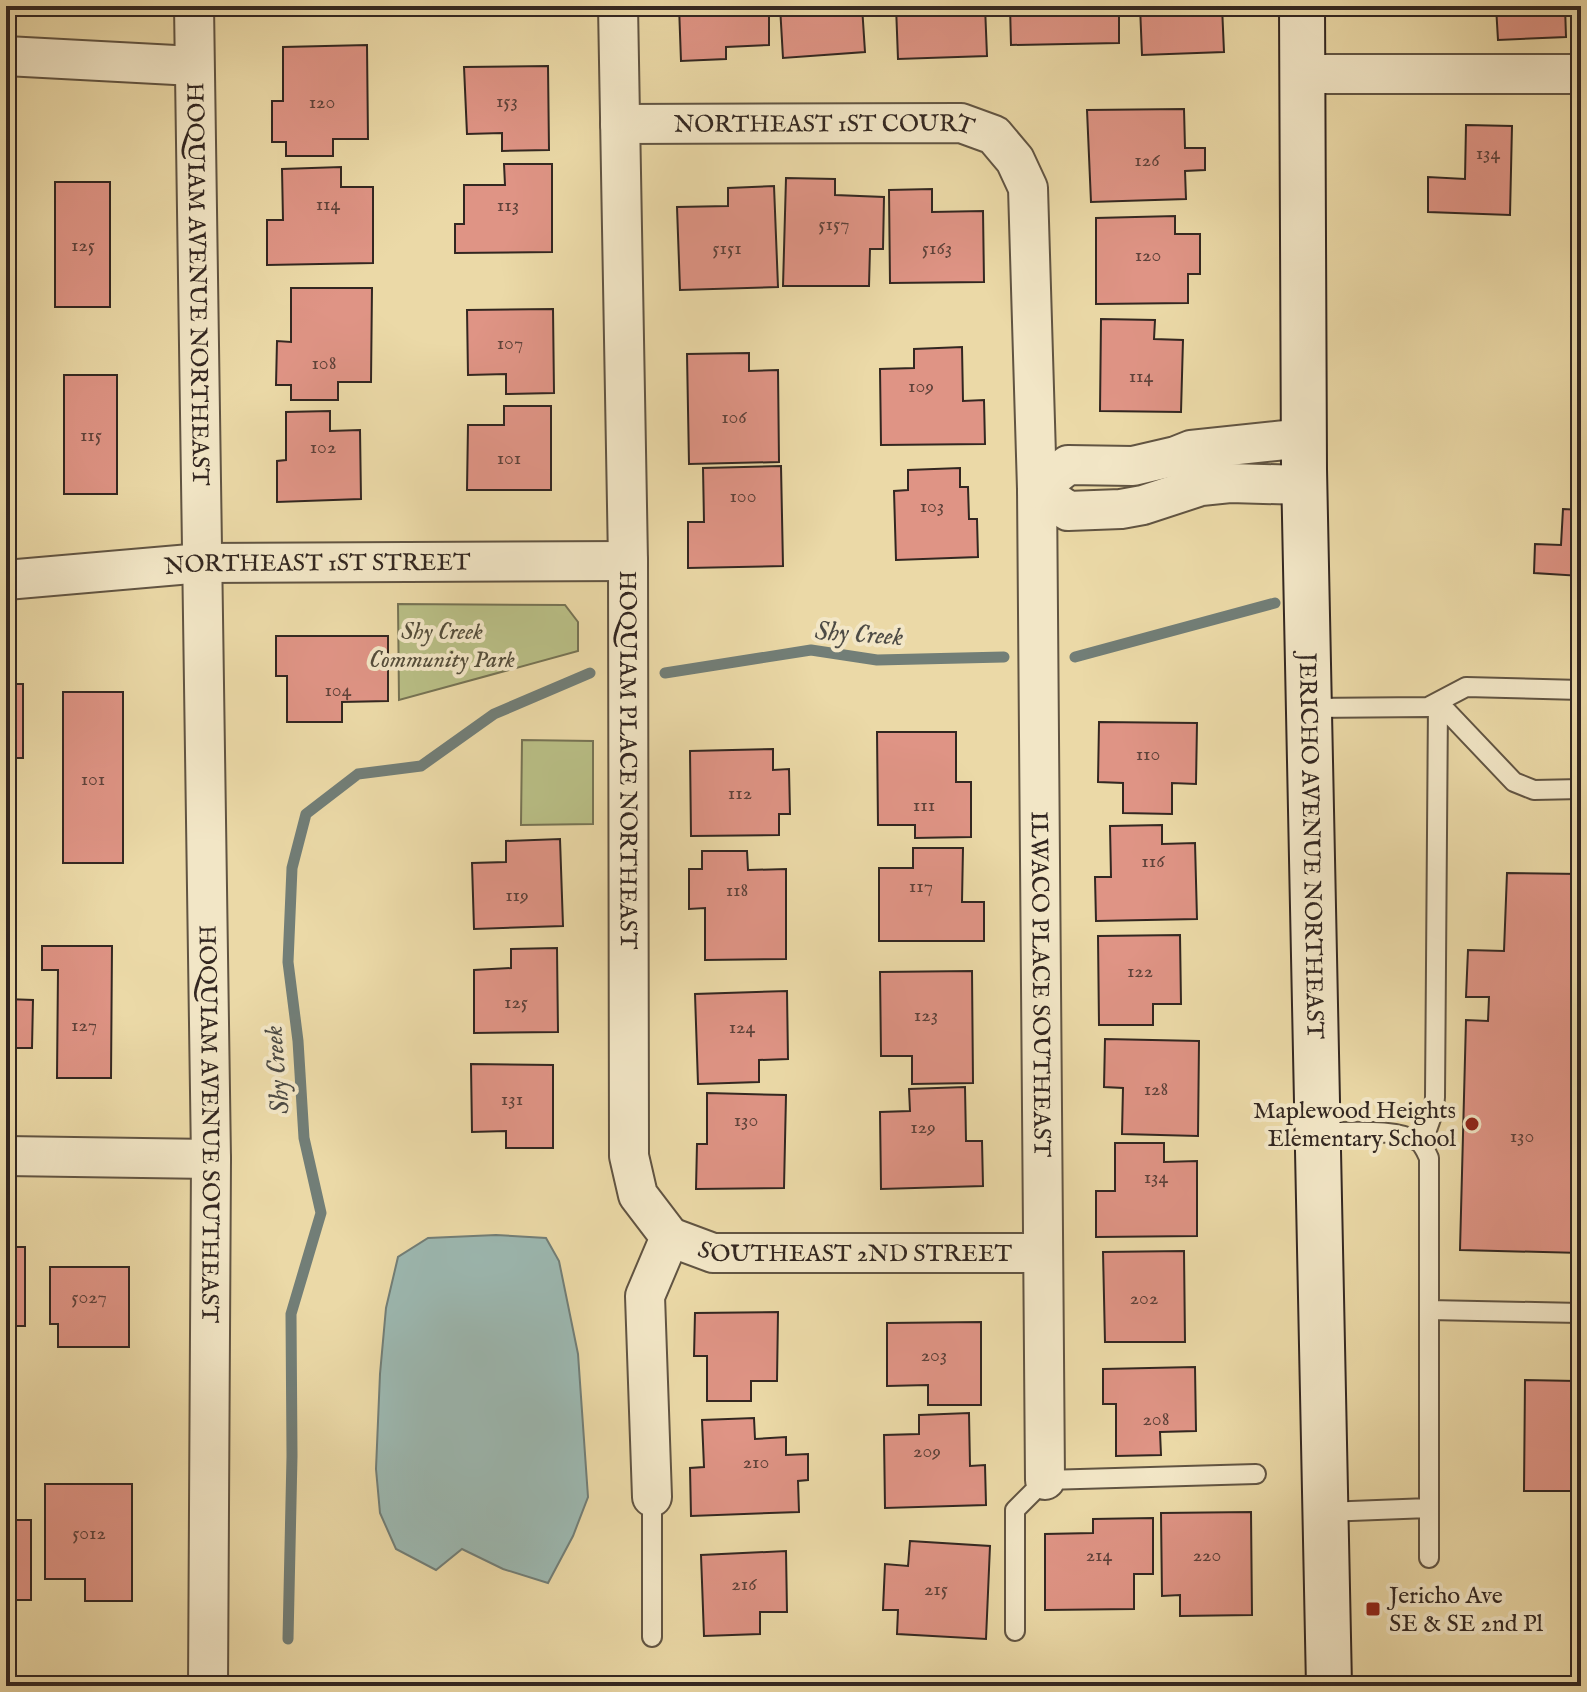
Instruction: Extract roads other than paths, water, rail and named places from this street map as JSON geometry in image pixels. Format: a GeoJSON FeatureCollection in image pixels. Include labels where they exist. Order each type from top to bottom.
{"type":"FeatureCollection","features":[{"type":"Feature","properties":{"kind":"street","name":"HOQUIAM AVENUE NORTHEAST"},"geometry":{"type":"LineString","coordinates":[[194,6],[202,563]]}},
{"type":"Feature","properties":{"kind":"street","name":"HOQUIAM PLACE NORTHEAST"},"geometry":{"type":"LineString","coordinates":[[618,6],[628,561],[629,1156],[638,1195],[670,1237]]}},
{"type":"Feature","properties":{"kind":"street","name":"JERICHO AVENUE NORTHEAST"},"geometry":{"type":"LineString","coordinates":[[1302,6],[1304,485],[1329,1686]]}},
{"type":"Feature","properties":{"kind":"street"},"geometry":{"type":"LineString","coordinates":[[6,56],[194,66]]}},
{"type":"Feature","properties":{"kind":"street"},"geometry":{"type":"LineString","coordinates":[[1302,74],[1581,74]]}},
{"type":"Feature","properties":{"kind":"street","name":"NORTHEAST 1ST COURT"},"geometry":{"type":"LineString","coordinates":[[620,124],[961,123],[994,135],[1015,160]]}},
{"type":"Feature","properties":{"kind":"street","name":"ILWACO PLACE SOUTHEAST"},"geometry":{"type":"LineString","coordinates":[[1015,160],[1028,188],[1037,489],[1045,1480]]}},
{"type":"Feature","properties":{"kind":"street"},"geometry":{"type":"LineString","coordinates":[[1304,438],[1191,450],[1133,466],[1068,465],[1037,489],[1068,511],[1143,505],[1201,486],[1230,483],[1304,485]]}},
{"type":"Feature","properties":{"kind":"street","name":"NORTHEAST 1ST STREET"},"geometry":{"type":"LineString","coordinates":[[6,580],[202,563],[628,561]]}},
{"type":"Feature","properties":{"kind":"street","name":"HOQUIAM AVENUE SOUTHEAST"},"geometry":{"type":"LineString","coordinates":[[202,563],[211,1159],[208,1686]]}},
{"type":"Feature","properties":{"kind":"street"},"geometry":{"type":"LineString","coordinates":[[6,1156],[211,1159]]}},
{"type":"Feature","properties":{"kind":"street"},"geometry":{"type":"LineString","coordinates":[[652,1497],[645,1296],[670,1237]]}},
{"type":"Feature","properties":{"kind":"street","name":"SOUTHEAST 2ND STREET"},"geometry":{"type":"LineString","coordinates":[[670,1237],[713,1253],[1042,1253]]}},
{"type":"Feature","properties":{"kind":"lane"},"geometry":{"type":"LineString","coordinates":[[1309,708],[1428,707],[1466,687],[1581,690]]}},
{"type":"Feature","properties":{"kind":"lane"},"geometry":{"type":"LineString","coordinates":[[1438,702],[1514,782],[1534,790],[1581,789]]}},
{"type":"Feature","properties":{"kind":"lane"},"geometry":{"type":"LineString","coordinates":[[1422,1144],[1434,1110],[1435,1097],[1438,702]]}},
{"type":"Feature","properties":{"kind":"lane"},"geometry":{"type":"LineString","coordinates":[[1317,1132],[1383,1133],[1406,1137],[1422,1144],[1429,1158],[1429,1558]]}},
{"type":"Feature","properties":{"kind":"lane"},"geometry":{"type":"LineString","coordinates":[[1429,1310],[1581,1313]]}},
{"type":"Feature","properties":{"kind":"lane"},"geometry":{"type":"LineString","coordinates":[[1015,1631],[1015,1510],[1045,1480],[1256,1474]]}},
{"type":"Feature","properties":{"kind":"lane"},"geometry":{"type":"LineString","coordinates":[[652,1497],[652,1637]]}},
{"type":"Feature","properties":{"kind":"lane"},"geometry":{"type":"LineString","coordinates":[[1325,1512],[1429,1508]]}},
{"type":"Feature","properties":{"kind":"water"},"geometry":{"type":"Polygon","coordinates":[[[496,1235],[546,1238],[559,1261],[578,1354],[588,1497],[573,1536],[548,1583],[503,1569],[462,1549],[436,1570],[396,1549],[380,1513],[376,1469],[380,1374],[386,1308],[398,1257],[428,1238],[496,1235]]]}},
{"type":"Feature","properties":{"kind":"waterway","name":"Shy Creek"},"geometry":{"type":"LineString","coordinates":[[1075,657],[1275,603]]}},
{"type":"Feature","properties":{"kind":"waterway","name":"Shy Creek"},"geometry":{"type":"LineString","coordinates":[[665,673],[811,650],[877,660],[1004,657]]}},
{"type":"Feature","properties":{"kind":"waterway","name":"Shy Creek"},"geometry":{"type":"LineString","coordinates":[[288,1639],[291,1314],[321,1213],[304,1138],[298,1041],[288,962],[292,868],[306,814],[358,774],[421,766],[494,714],[590,673]]}},
{"type":"Feature","properties":{"kind":"place","name":"Maplewood Heights Elementary School"},"geometry":{"type":"Point","coordinates":[1472,1124]}},
{"type":"Feature","properties":{"kind":"place","name":"Jericho Ave SE & SE 2nd Pl"},"geometry":{"type":"Point","coordinates":[1373,1609]}},
{"type":"Feature","properties":{"kind":"park label","name":"Shy Creek Community Park"},"geometry":{"type":"Point","coordinates":[442,645]}}]}
